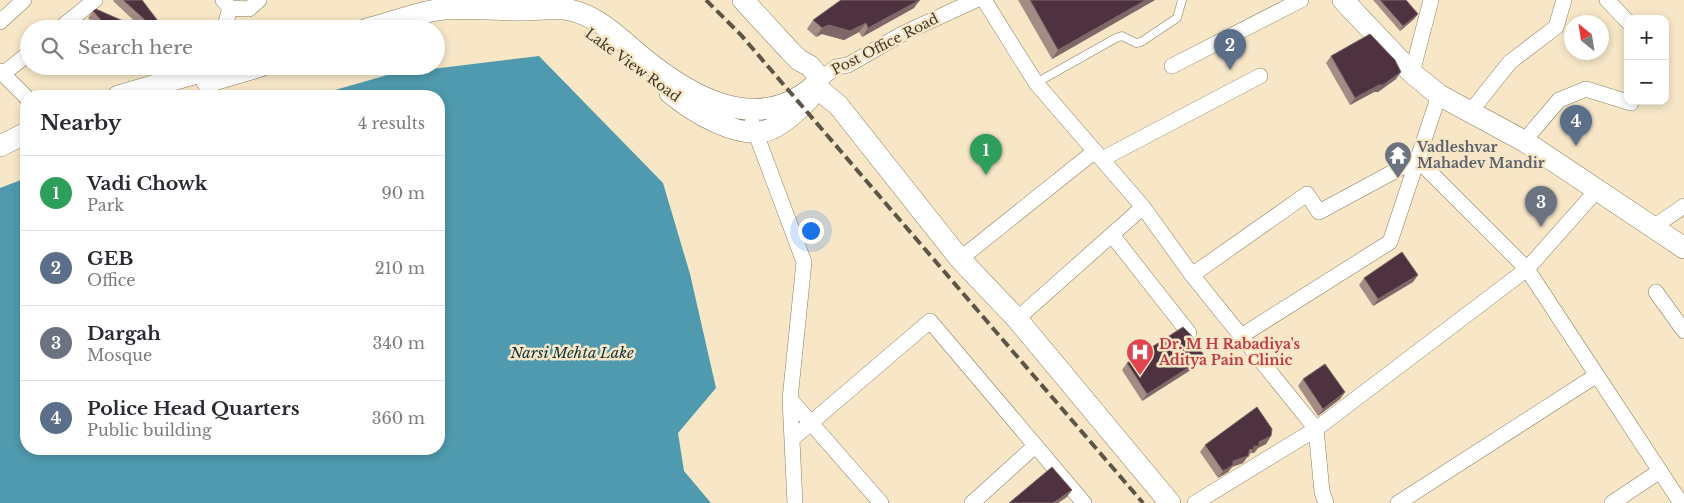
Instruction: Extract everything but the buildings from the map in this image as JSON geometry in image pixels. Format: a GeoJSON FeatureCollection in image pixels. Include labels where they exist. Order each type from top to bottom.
{"type":"FeatureCollection","features":[{"type":"Feature","properties":{"kind":"main road"},"geometry":{"type":"LineString","coordinates":[[743,0],[799,60],[960,259],[1017,319],[1165,501]]}},
{"type":"Feature","properties":{"kind":"main road"},"geometry":{"type":"LineString","coordinates":[[1343,0],[1412,73],[1439,95],[1524,141],[1684,248]]}},
{"type":"Feature","properties":{"kind":"main road","name":"Lake View Road"},"geometry":{"type":"LineString","coordinates":[[401,20],[443,9],[569,10],[606,25],[680,87],[724,106],[764,110],[779,106],[822,88]]}},
{"type":"Feature","properties":{"kind":"main road","name":"Lake View Road"},"geometry":{"type":"LineString","coordinates":[[445,20],[484,19],[575,26],[590,31],[673,95],[709,119],[718,124],[754,133]]}},
{"type":"Feature","properties":{"kind":"main road"},"geometry":{"type":"LineString","coordinates":[[141,90],[198,75]]}},
{"type":"Feature","properties":{"kind":"main road"},"geometry":{"type":"LineString","coordinates":[[174,90],[208,75]]}},
{"type":"Feature","properties":{"kind":"main road"},"geometry":{"type":"LineString","coordinates":[[754,133],[770,130],[786,121],[822,88]]}},
{"type":"Feature","properties":{"kind":"main road"},"geometry":{"type":"LineString","coordinates":[[0,146],[20,136]]}},
{"type":"Feature","properties":{"kind":"main road"},"geometry":{"type":"LineString","coordinates":[[0,160],[20,151]]}},
{"type":"Feature","properties":{"kind":"street"},"geometry":{"type":"LineString","coordinates":[[0,22],[24,0]]}},
{"type":"Feature","properties":{"kind":"street"},"geometry":{"type":"LineString","coordinates":[[70,20],[95,0]]}},
{"type":"Feature","properties":{"kind":"street"},"geometry":{"type":"LineString","coordinates":[[225,20],[226,4],[249,9],[259,0]]}},
{"type":"Feature","properties":{"kind":"street"},"geometry":{"type":"LineString","coordinates":[[738,0],[758,18]]}},
{"type":"Feature","properties":{"kind":"street","name":"Post Office Road"},"geometry":{"type":"LineString","coordinates":[[822,88],[842,74],[848,65],[902,34],[976,0]]}},
{"type":"Feature","properties":{"kind":"street"},"geometry":{"type":"LineString","coordinates":[[984,0],[1036,83],[1144,207],[1192,276],[1316,429],[1322,492],[1326,503]]}},
{"type":"Feature","properties":{"kind":"street"},"geometry":{"type":"LineString","coordinates":[[1172,66],[1301,0]]}},
{"type":"Feature","properties":{"kind":"street"},"geometry":{"type":"LineString","coordinates":[[1412,73],[1431,0]]}},
{"type":"Feature","properties":{"kind":"street"},"geometry":{"type":"LineString","coordinates":[[1471,111],[1510,62],[1556,27],[1564,0]]}},
{"type":"Feature","properties":{"kind":"street"},"geometry":{"type":"LineString","coordinates":[[1607,0],[1624,18]]}},
{"type":"Feature","properties":{"kind":"street"},"geometry":{"type":"LineString","coordinates":[[20,59],[1,72],[20,91]]}},
{"type":"Feature","properties":{"kind":"street"},"geometry":{"type":"LineString","coordinates":[[960,259],[1098,155],[1260,76]]}},
{"type":"Feature","properties":{"kind":"street"},"geometry":{"type":"LineString","coordinates":[[1524,141],[1559,100],[1586,89],[1624,101]]}},
{"type":"Feature","properties":{"kind":"street"},"geometry":{"type":"LineString","coordinates":[[1241,336],[1390,242],[1439,95]]}},
{"type":"Feature","properties":{"kind":"street"},"geometry":{"type":"LineString","coordinates":[[749,110],[754,133],[804,262],[790,399],[795,503]]}},
{"type":"Feature","properties":{"kind":"street"},"geometry":{"type":"LineString","coordinates":[[1417,159],[1527,268],[1681,503]]}},
{"type":"Feature","properties":{"kind":"street"},"geometry":{"type":"LineString","coordinates":[[1192,276],[1307,194],[1319,212],[1417,159]]}},
{"type":"Feature","properties":{"kind":"street"},"geometry":{"type":"LineString","coordinates":[[1194,503],[1316,429],[1527,268],[1597,190]]}},
{"type":"Feature","properties":{"kind":"street"},"geometry":{"type":"LineString","coordinates":[[1652,228],[1684,206]]}},
{"type":"Feature","properties":{"kind":"street"},"geometry":{"type":"LineString","coordinates":[[1017,319],[1144,207]]}},
{"type":"Feature","properties":{"kind":"street"},"geometry":{"type":"LineString","coordinates":[[1112,235],[1190,333]]}},
{"type":"Feature","properties":{"kind":"street"},"geometry":{"type":"LineString","coordinates":[[1656,292],[1684,331]]}},
{"type":"Feature","properties":{"kind":"street"},"geometry":{"type":"LineString","coordinates":[[792,439],[930,321],[1084,503]]}},
{"type":"Feature","properties":{"kind":"street"},"geometry":{"type":"LineString","coordinates":[[1398,503],[1597,375]]}},
{"type":"Feature","properties":{"kind":"street"},"geometry":{"type":"LineString","coordinates":[[790,399],[881,503]]}},
{"type":"Feature","properties":{"kind":"street"},"geometry":{"type":"LineString","coordinates":[[972,503],[1035,446]]}},
{"type":"Feature","properties":{"kind":"street"},"geometry":{"type":"LineString","coordinates":[[1612,503],[1660,471]]}},
{"type":"Feature","properties":{"kind":"lane"},"geometry":{"type":"LineString","coordinates":[[1036,83],[1116,38],[1122,36],[1136,43],[1141,42],[1177,18],[1182,0]]}},
{"type":"Feature","properties":{"kind":"water","name":"Narsi Mehta Lake"},"geometry":{"type":"Polygon","coordinates":[[[539,56],[663,183],[690,274],[716,388],[678,433],[684,471],[711,503],[0,503],[0,188],[20,180],[20,455],[445,455],[445,90],[335,90],[388,75],[445,75],[445,67],[539,56]]]}},
{"type":"Feature","properties":{"kind":"railway"},"geometry":{"type":"LineString","coordinates":[[706,0],[741,35],[1143,503]]}},
{"type":"Feature","properties":{"kind":"place","name":"GEB"},"geometry":{"type":"Point","coordinates":[1230,70]}},
{"type":"Feature","properties":{"kind":"place","name":"Police Head Quarters"},"geometry":{"type":"Point","coordinates":[1576,146]}},
{"type":"Feature","properties":{"kind":"place","name":"Vadi Chowk"},"geometry":{"type":"Point","coordinates":[986,175]}},
{"type":"Feature","properties":{"kind":"place","name":"Vadleshvar Mahadev Mandir"},"geometry":{"type":"Point","coordinates":[1398,179]}},
{"type":"Feature","properties":{"kind":"place","name":"Dargah"},"geometry":{"type":"Point","coordinates":[1541,227]}},
{"type":"Feature","properties":{"kind":"place","name":"Dr. M H Rabadiya's Aditya Pain Clinic"},"geometry":{"type":"Point","coordinates":[1140,376]}}]}
